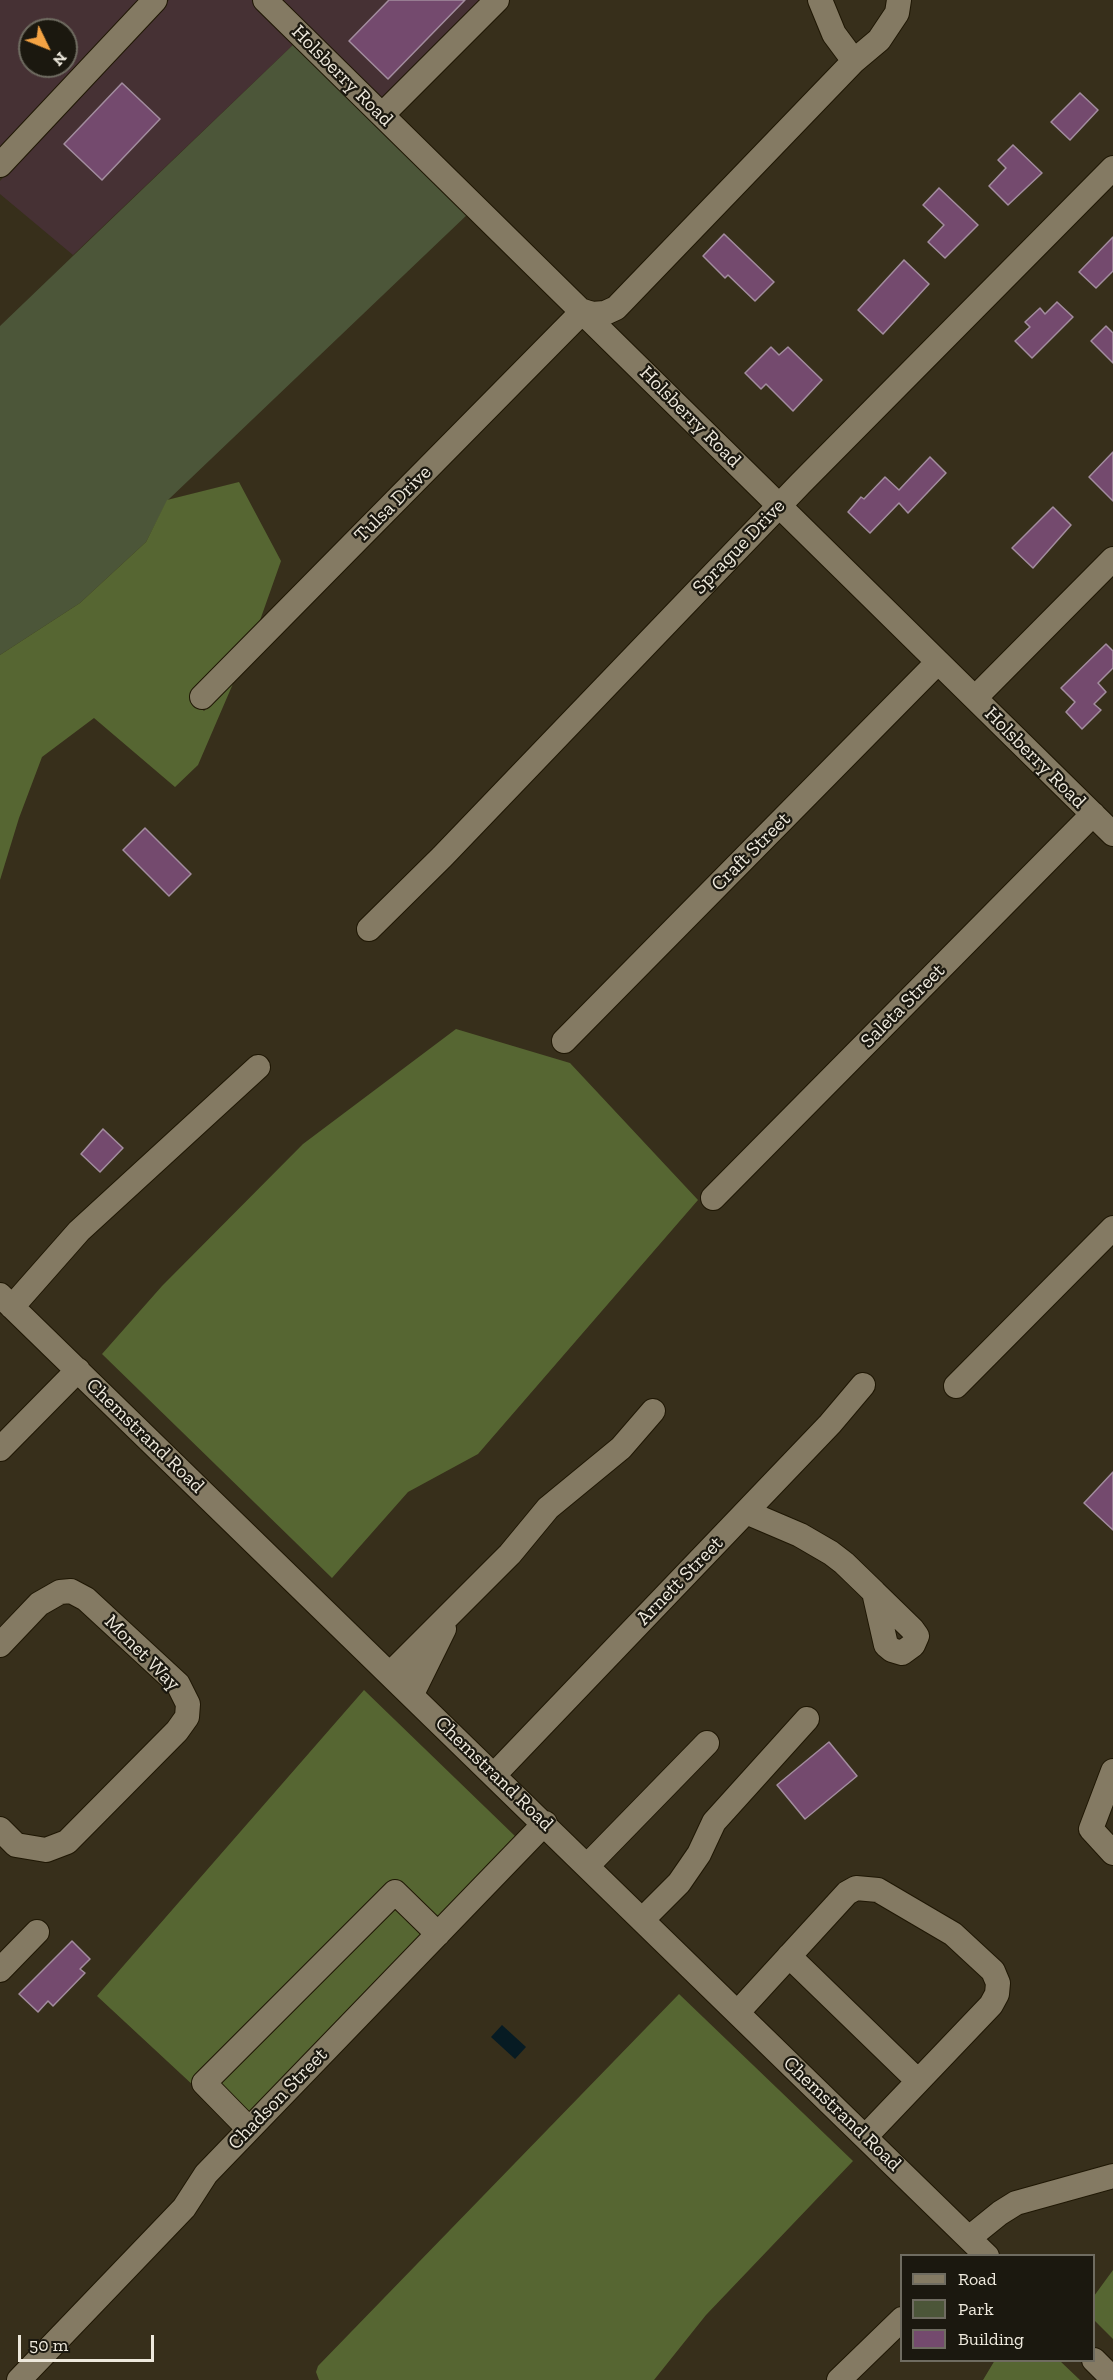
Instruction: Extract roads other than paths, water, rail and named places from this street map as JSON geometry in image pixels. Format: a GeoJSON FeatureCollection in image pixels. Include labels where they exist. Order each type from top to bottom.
{"type":"FeatureCollection","features":[{"type":"Feature","properties":{"kind":"street"},"geometry":{"type":"LineString","coordinates":[[0,165],[155,0]]}},
{"type":"Feature","properties":{"kind":"street","name":"Holsberry Road"},"geometry":{"type":"LineString","coordinates":[[265,0],[1113,834]]}},
{"type":"Feature","properties":{"kind":"street"},"geometry":{"type":"LineString","coordinates":[[382,115],[496,0]]}},
{"type":"Feature","properties":{"kind":"street"},"geometry":{"type":"LineString","coordinates":[[819,0],[834,34],[854,61]]}},
{"type":"Feature","properties":{"kind":"street"},"geometry":{"type":"LineString","coordinates":[[583,311],[592,314],[605,313],[616,308],[854,61],[879,40],[897,13],[899,0]]}},
{"type":"Feature","properties":{"kind":"street","name":"Sprague Drive"},"geometry":{"type":"LineString","coordinates":[[369,929],[442,857],[780,505],[1113,168]]}},
{"type":"Feature","properties":{"kind":"street","name":"Tulsa Drive"},"geometry":{"type":"LineString","coordinates":[[202,697],[583,311]]}},
{"type":"Feature","properties":{"kind":"street"},"geometry":{"type":"LineString","coordinates":[[975,698],[1113,559]]}},
{"type":"Feature","properties":{"kind":"street","name":"Craft Street"},"geometry":{"type":"LineString","coordinates":[[564,1041],[938,662]]}},
{"type":"Feature","properties":{"kind":"street","name":"Saleta Street"},"geometry":{"type":"LineString","coordinates":[[713,1198],[1093,814]]}},
{"type":"Feature","properties":{"kind":"street"},"geometry":{"type":"LineString","coordinates":[[6,1301],[258,1067]]}},
{"type":"Feature","properties":{"kind":"street"},"geometry":{"type":"LineString","coordinates":[[956,1386],[1113,1228]]}},
{"type":"Feature","properties":{"kind":"street","name":"Chemstrand Road"},"geometry":{"type":"LineString","coordinates":[[6,1301],[495,1774],[865,2137],[975,2249]]}},
{"type":"Feature","properties":{"kind":"street"},"geometry":{"type":"LineString","coordinates":[[0,1449],[78,1370]]}},
{"type":"Feature","properties":{"kind":"street","name":"Arnett Street"},"geometry":{"type":"LineString","coordinates":[[495,1774],[830,1424],[863,1385]]}},
{"type":"Feature","properties":{"kind":"street"},"geometry":{"type":"LineString","coordinates":[[405,1687],[453,1611],[510,1554],[548,1508],[621,1448],[653,1411]]}},
{"type":"Feature","properties":{"kind":"street"},"geometry":{"type":"LineString","coordinates":[[746,1512],[800,1535],[831,1553],[874,1592]]}},
{"type":"Feature","properties":{"kind":"street","name":"Monet Way"},"geometry":{"type":"LineString","coordinates":[[0,1645],[39,1604],[60,1592],[72,1590],[86,1599],[178,1684],[188,1704],[187,1717],[177,1731],[67,1842],[46,1850],[16,1845],[0,1829]]}},
{"type":"Feature","properties":{"kind":"street"},"geometry":{"type":"LineString","coordinates":[[643,1919],[679,1883],[699,1854],[714,1822],[807,1719]]}},
{"type":"Feature","properties":{"kind":"street"},"geometry":{"type":"LineString","coordinates":[[588,1865],[706,1743]]}},
{"type":"Feature","properties":{"kind":"street"},"geometry":{"type":"LineString","coordinates":[[1113,1771],[1091,1829],[1113,1853]]}},
{"type":"Feature","properties":{"kind":"street","name":"Chadson Street"},"geometry":{"type":"LineString","coordinates":[[19,2380],[184,2208],[206,2174],[545,1823]]}},
{"type":"Feature","properties":{"kind":"street"},"geometry":{"type":"LineString","coordinates":[[738,2012],[847,1893],[856,1888],[866,1887],[878,1890],[953,1934],[993,1971],[998,1983],[997,1994],[991,2006],[865,2137]]}},
{"type":"Feature","properties":{"kind":"street"},"geometry":{"type":"LineString","coordinates":[[249,2129],[204,2084],[395,1892],[438,1934]]}},
{"type":"Feature","properties":{"kind":"street"},"geometry":{"type":"LineString","coordinates":[[0,1970],[37,1932]]}},
{"type":"Feature","properties":{"kind":"street"},"geometry":{"type":"LineString","coordinates":[[789,1956],[918,2081]]}},
{"type":"Feature","properties":{"kind":"street"},"geometry":{"type":"LineString","coordinates":[[975,2249],[1000,2213],[1016,2203],[1113,2176]]}},
{"type":"Feature","properties":{"kind":"street"},"geometry":{"type":"LineString","coordinates":[[839,2380],[900,2321]]}},
{"type":"Feature","properties":{"kind":"street"},"geometry":{"type":"LineString","coordinates":[[1095,2361],[1113,2379]]}},
{"type":"Feature","properties":{"kind":"water"},"geometry":{"type":"Polygon","coordinates":[[[502,2025],[526,2047],[515,2059],[491,2037],[502,2025]]]}}]}
